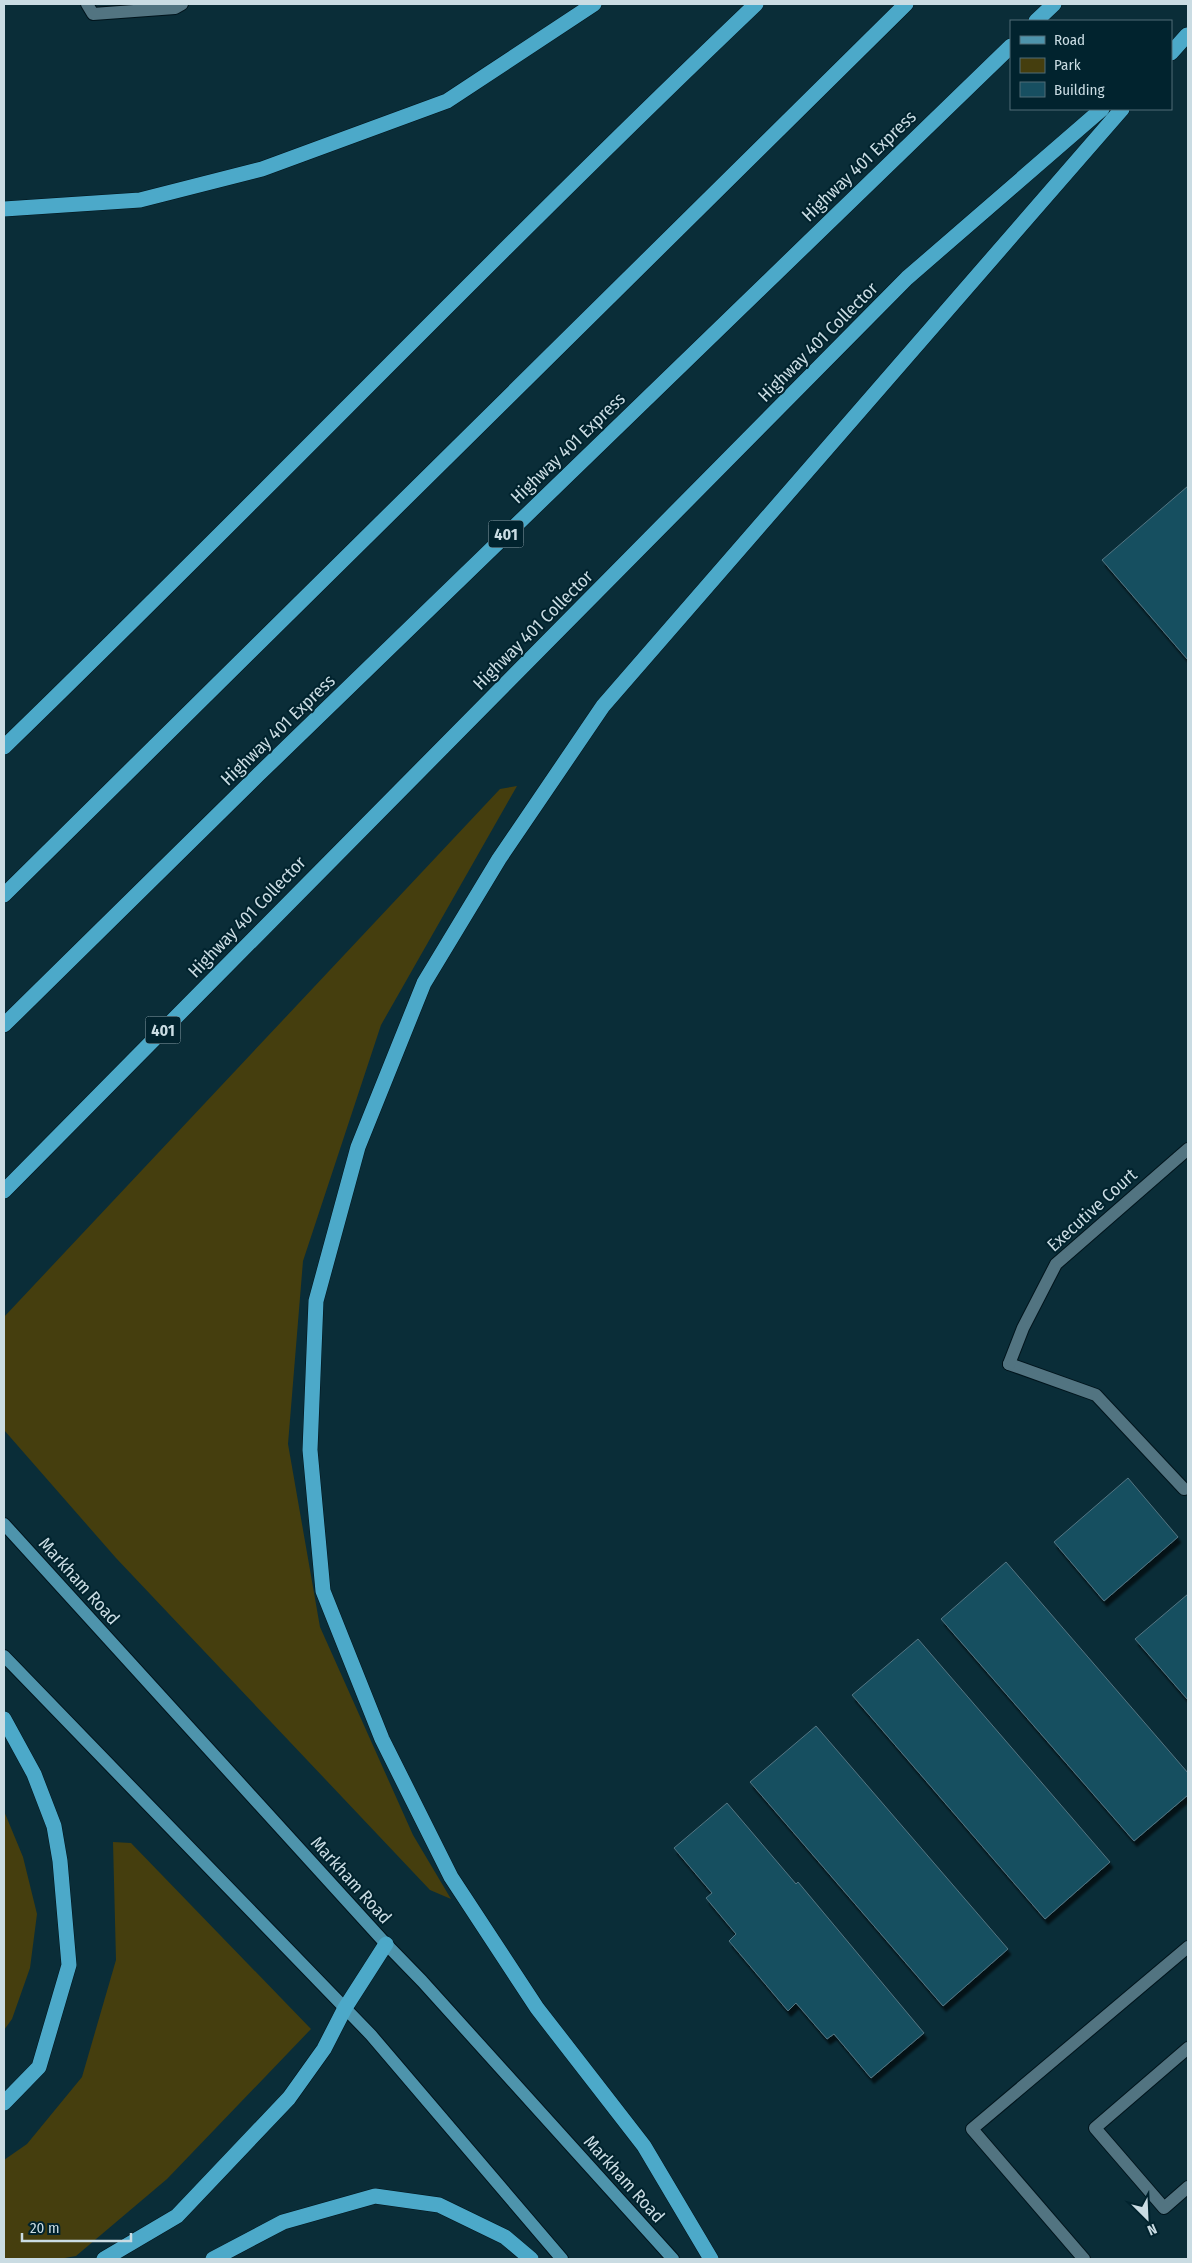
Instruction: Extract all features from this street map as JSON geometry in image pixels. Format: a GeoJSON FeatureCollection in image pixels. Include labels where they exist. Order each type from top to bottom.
{"type":"FeatureCollection","features":[{"type":"Feature","properties":{"kind":"highway"},"geometry":{"type":"LineString","coordinates":[[4,209],[22,210],[140,200],[262,169],[447,101],[594,4]]}},
{"type":"Feature","properties":{"kind":"highway"},"geometry":{"type":"LineString","coordinates":[[4,747],[139,616],[653,103],[756,4]]}},
{"type":"Feature","properties":{"kind":"highway"},"geometry":{"type":"LineString","coordinates":[[4,895],[906,4]]}},
{"type":"Feature","properties":{"kind":"highway"},"geometry":{"type":"LineString","coordinates":[[1037,20],[1054,4]]}},
{"type":"Feature","properties":{"kind":"highway"},"geometry":{"type":"LineString","coordinates":[[1172,48],[1187,34]]}},
{"type":"Feature","properties":{"kind":"highway"},"geometry":{"type":"LineString","coordinates":[[1172,52],[1187,34]]}},
{"type":"Feature","properties":{"kind":"highway","name":"Highway 401 Express"},"geometry":{"type":"LineString","coordinates":[[4,1026],[257,776],[1010,47]]}},
{"type":"Feature","properties":{"kind":"highway","name":"Highway 401 Collector"},"geometry":{"type":"LineString","coordinates":[[4,1198],[9,1186],[907,278],[1101,110]]}},
{"type":"Feature","properties":{"kind":"highway"},"geometry":{"type":"LineString","coordinates":[[710,2259],[644,2146],[538,2008],[451,1877],[382,1739],[323,1591],[310,1450],[316,1301],[358,1147],[424,983],[499,859],[597,714],[1121,110]]}},
{"type":"Feature","properties":{"kind":"highway"},"geometry":{"type":"LineString","coordinates":[[4,1719],[34,1774],[54,1826],[60,1861],[69,1965],[38,2067],[4,2103]]}},
{"type":"Feature","properties":{"kind":"highway"},"geometry":{"type":"LineString","coordinates":[[104,2259],[177,2216],[289,2098],[324,2049],[345,2008],[386,1944]]}},
{"type":"Feature","properties":{"kind":"highway"},"geometry":{"type":"LineString","coordinates":[[213,2259],[283,2222],[375,2196],[439,2205],[505,2237],[531,2259]]}},
{"type":"Feature","properties":{"kind":"main road","name":"Markham Road"},"geometry":{"type":"LineString","coordinates":[[4,1524],[386,1944],[422,1981],[673,2259]]}},
{"type":"Feature","properties":{"kind":"main road"},"geometry":{"type":"LineString","coordinates":[[4,1656],[371,2035],[562,2259]]}},
{"type":"Feature","properties":{"kind":"street"},"geometry":{"type":"LineString","coordinates":[[87,4],[93,14],[174,8],[182,4]]}},
{"type":"Feature","properties":{"kind":"street","name":"Executive Court"},"geometry":{"type":"LineString","coordinates":[[1184,1489],[1096,1395],[1010,1364],[1023,1328],[1056,1264],[1188,1149]]}},
{"type":"Feature","properties":{"kind":"street"},"geometry":{"type":"LineString","coordinates":[[1084,2259],[972,2129],[1188,1947]]}},
{"type":"Feature","properties":{"kind":"street"},"geometry":{"type":"LineString","coordinates":[[1188,2048],[1095,2128],[1164,2208],[1188,2187]]}},
{"type":"Feature","properties":{"kind":"green space"},"geometry":{"type":"Polygon","coordinates":[[[517,786],[381,1025],[303,1261],[288,1444],[320,1627],[413,1835],[451,1899],[430,1890],[116,1558],[4,1430],[4,1317],[500,789],[517,786]]]}},
{"type":"Feature","properties":{"kind":"green space"},"geometry":{"type":"Polygon","coordinates":[[[4,1811],[23,1857],[37,1914],[30,1968],[12,2019],[4,2030],[4,1811]]]}},
{"type":"Feature","properties":{"kind":"green space"},"geometry":{"type":"Polygon","coordinates":[[[113,1842],[131,1843],[311,2029],[167,2179],[76,2256],[59,2259],[4,2259],[4,2160],[27,2144],[82,2077],[116,1960],[113,1842]]]}},
{"type":"Feature","properties":{"kind":"building"},"geometry":{"type":"Polygon","coordinates":[[[1188,486],[1188,660],[1102,560],[1188,486]]]}},
{"type":"Feature","properties":{"kind":"building"},"geometry":{"type":"Polygon","coordinates":[[[1128,1478],[1178,1537],[1104,1601],[1054,1542],[1128,1478]]]}},
{"type":"Feature","properties":{"kind":"building"},"geometry":{"type":"Polygon","coordinates":[[[1006,1562],[1188,1773],[1188,1795],[1134,1841],[941,1619],[1006,1562]]]}},
{"type":"Feature","properties":{"kind":"building"},"geometry":{"type":"Polygon","coordinates":[[[1188,1594],[1188,1700],[1135,1639],[1188,1594]]]}},
{"type":"Feature","properties":{"kind":"building"},"geometry":{"type":"Polygon","coordinates":[[[918,1639],[1110,1862],[1045,1919],[852,1695],[918,1639]]]}},
{"type":"Feature","properties":{"kind":"building"},"geometry":{"type":"Polygon","coordinates":[[[816,1726],[1008,1949],[943,2006],[750,1782],[816,1726]]]}},
{"type":"Feature","properties":{"kind":"building"},"geometry":{"type":"Polygon","coordinates":[[[727,1803],[796,1884],[798,1882],[924,2033],[871,2078],[834,2034],[827,2039],[796,2003],[788,2011],[729,1941],[736,1934],[706,1898],[712,1893],[674,1848],[727,1803]]]}}]}
